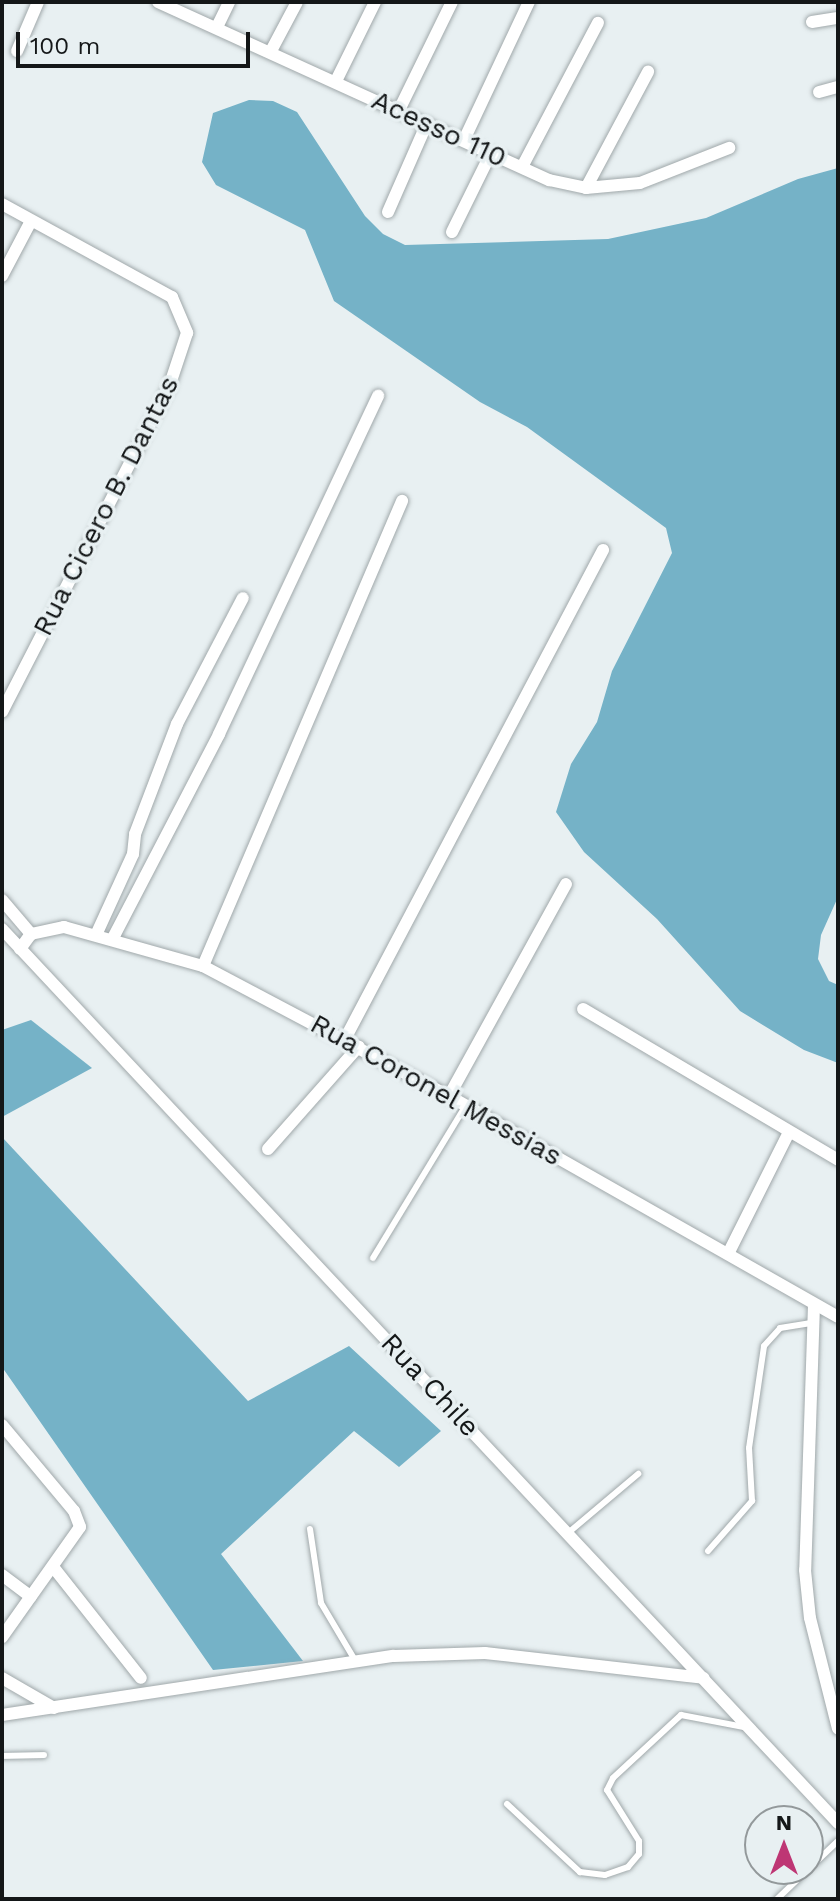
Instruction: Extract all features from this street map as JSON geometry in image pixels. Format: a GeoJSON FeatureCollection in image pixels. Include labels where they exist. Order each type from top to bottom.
{"type":"FeatureCollection","features":[{"type":"Feature","properties":{"kind":"street"},"geometry":{"type":"LineString","coordinates":[[17,51],[38,2]]}},
{"type":"Feature","properties":{"kind":"street","name":"Acesso 110"},"geometry":{"type":"LineString","coordinates":[[158,2],[522,167],[586,188],[655,179],[729,148]]}},
{"type":"Feature","properties":{"kind":"street"},"geometry":{"type":"LineString","coordinates":[[217,27],[229,2]]}},
{"type":"Feature","properties":{"kind":"street"},"geometry":{"type":"LineString","coordinates":[[271,51],[297,2]]}},
{"type":"Feature","properties":{"kind":"street"},"geometry":{"type":"LineString","coordinates":[[336,81],[375,2]]}},
{"type":"Feature","properties":{"kind":"street"},"geometry":{"type":"LineString","coordinates":[[399,110],[452,2]]}},
{"type":"Feature","properties":{"kind":"street"},"geometry":{"type":"LineString","coordinates":[[464,140],[529,2]]}},
{"type":"Feature","properties":{"kind":"street"},"geometry":{"type":"LineString","coordinates":[[812,22],[838,18]]}},
{"type":"Feature","properties":{"kind":"street"},"geometry":{"type":"LineString","coordinates":[[522,167],[598,23]]}},
{"type":"Feature","properties":{"kind":"street"},"geometry":{"type":"LineString","coordinates":[[586,188],[648,72]]}},
{"type":"Feature","properties":{"kind":"street"},"geometry":{"type":"LineString","coordinates":[[819,92],[838,87]]}},
{"type":"Feature","properties":{"kind":"street"},"geometry":{"type":"LineString","coordinates":[[388,212],[427,123]]}},
{"type":"Feature","properties":{"kind":"street"},"geometry":{"type":"LineString","coordinates":[[452,232],[491,153]]}},
{"type":"Feature","properties":{"kind":"street"},"geometry":{"type":"LineString","coordinates":[[2,204],[31,221],[2,276]]}},
{"type":"Feature","properties":{"kind":"street","name":"Rua Cicero B. Dantas"},"geometry":{"type":"LineString","coordinates":[[2,712],[182,359],[187,333],[172,297],[31,221]]}},
{"type":"Feature","properties":{"kind":"street"},"geometry":{"type":"LineString","coordinates":[[113,938],[219,734],[378,396]]}},
{"type":"Feature","properties":{"kind":"street"},"geometry":{"type":"LineString","coordinates":[[203,966],[402,501]]}},
{"type":"Feature","properties":{"kind":"street"},"geometry":{"type":"LineString","coordinates":[[345,1039],[603,550]]}},
{"type":"Feature","properties":{"kind":"street"},"geometry":{"type":"LineString","coordinates":[[96,935],[133,854],[135,834],[177,724],[243,598]]}},
{"type":"Feature","properties":{"kind":"street"},"geometry":{"type":"LineString","coordinates":[[449,1096],[566,884]]}},
{"type":"Feature","properties":{"kind":"street"},"geometry":{"type":"LineString","coordinates":[[2,900],[31,934],[20,949]]}},
{"type":"Feature","properties":{"kind":"street","name":"Rua Coronel Messias"},"geometry":{"type":"LineString","coordinates":[[31,934],[64,927],[113,938],[203,966],[466,1105],[729,1252],[838,1317]]}},
{"type":"Feature","properties":{"kind":"street","name":"Rua Chile"},"geometry":{"type":"LineString","coordinates":[[2,929],[838,1823]]}},
{"type":"Feature","properties":{"kind":"street"},"geometry":{"type":"LineString","coordinates":[[583,1009],[838,1160]]}},
{"type":"Feature","properties":{"kind":"street"},"geometry":{"type":"LineString","coordinates":[[268,1149],[359,1046]]}},
{"type":"Feature","properties":{"kind":"street"},"geometry":{"type":"LineString","coordinates":[[729,1252],[789,1132]]}},
{"type":"Feature","properties":{"kind":"street"},"geometry":{"type":"LineString","coordinates":[[814,1305],[805,1570],[810,1618],[838,1729]]}},
{"type":"Feature","properties":{"kind":"street"},"geometry":{"type":"LineString","coordinates":[[2,1425],[79,1520],[78,1535],[2,1637]]}},
{"type":"Feature","properties":{"kind":"street"},"geometry":{"type":"LineString","coordinates":[[54,1568],[141,1678]]}},
{"type":"Feature","properties":{"kind":"street"},"geometry":{"type":"LineString","coordinates":[[2,1575],[31,1597]]}},
{"type":"Feature","properties":{"kind":"street"},"geometry":{"type":"LineString","coordinates":[[2,1715],[356,1662],[485,1653],[704,1678]]}},
{"type":"Feature","properties":{"kind":"street"},"geometry":{"type":"LineString","coordinates":[[2,1678],[54,1708]]}},
{"type":"Feature","properties":{"kind":"lane"},"geometry":{"type":"LineString","coordinates":[[373,1258],[466,1105]]}},
{"type":"Feature","properties":{"kind":"lane"},"geometry":{"type":"LineString","coordinates":[[708,1551],[752,1501],[749,1448],[764,1346],[780,1328],[813,1323]]}},
{"type":"Feature","properties":{"kind":"lane"},"geometry":{"type":"LineString","coordinates":[[568,1533],[638,1474]]}},
{"type":"Feature","properties":{"kind":"lane"},"geometry":{"type":"LineString","coordinates":[[310,1529],[321,1603],[356,1662]]}},
{"type":"Feature","properties":{"kind":"lane"},"geometry":{"type":"LineString","coordinates":[[507,1804],[580,1872],[605,1875],[628,1867],[639,1854],[639,1841],[607,1790],[613,1778],[681,1715],[751,1729]]}},
{"type":"Feature","properties":{"kind":"lane"},"geometry":{"type":"LineString","coordinates":[[2,1756],[44,1755]]}},
{"type":"Feature","properties":{"kind":"lane"},"geometry":{"type":"LineString","coordinates":[[777,1899],[838,1841]]}},
{"type":"Feature","properties":{"kind":"shaded area"},"geometry":{"type":"Polygon","coordinates":[[[249,100],[273,101],[297,112],[365,216],[383,234],[405,245],[608,239],[706,218],[798,179],[838,168],[838,897],[821,935],[818,959],[829,981],[838,985],[838,1063],[804,1050],[740,1011],[657,919],[584,852],[556,812],[571,764],[597,722],[612,671],[672,553],[666,528],[527,427],[480,402],[334,301],[305,230],[216,185],[202,162],[213,113],[249,100]]]}},
{"type":"Feature","properties":{"kind":"shaded area"},"geometry":{"type":"Polygon","coordinates":[[[31,1020],[92,1068],[2,1117],[2,1030],[31,1020]]]}},
{"type":"Feature","properties":{"kind":"shaded area"},"geometry":{"type":"Polygon","coordinates":[[[2,1137],[248,1401],[349,1346],[441,1431],[399,1467],[354,1431],[221,1554],[303,1661],[213,1670],[2,1367],[2,1137]]]}}]}
